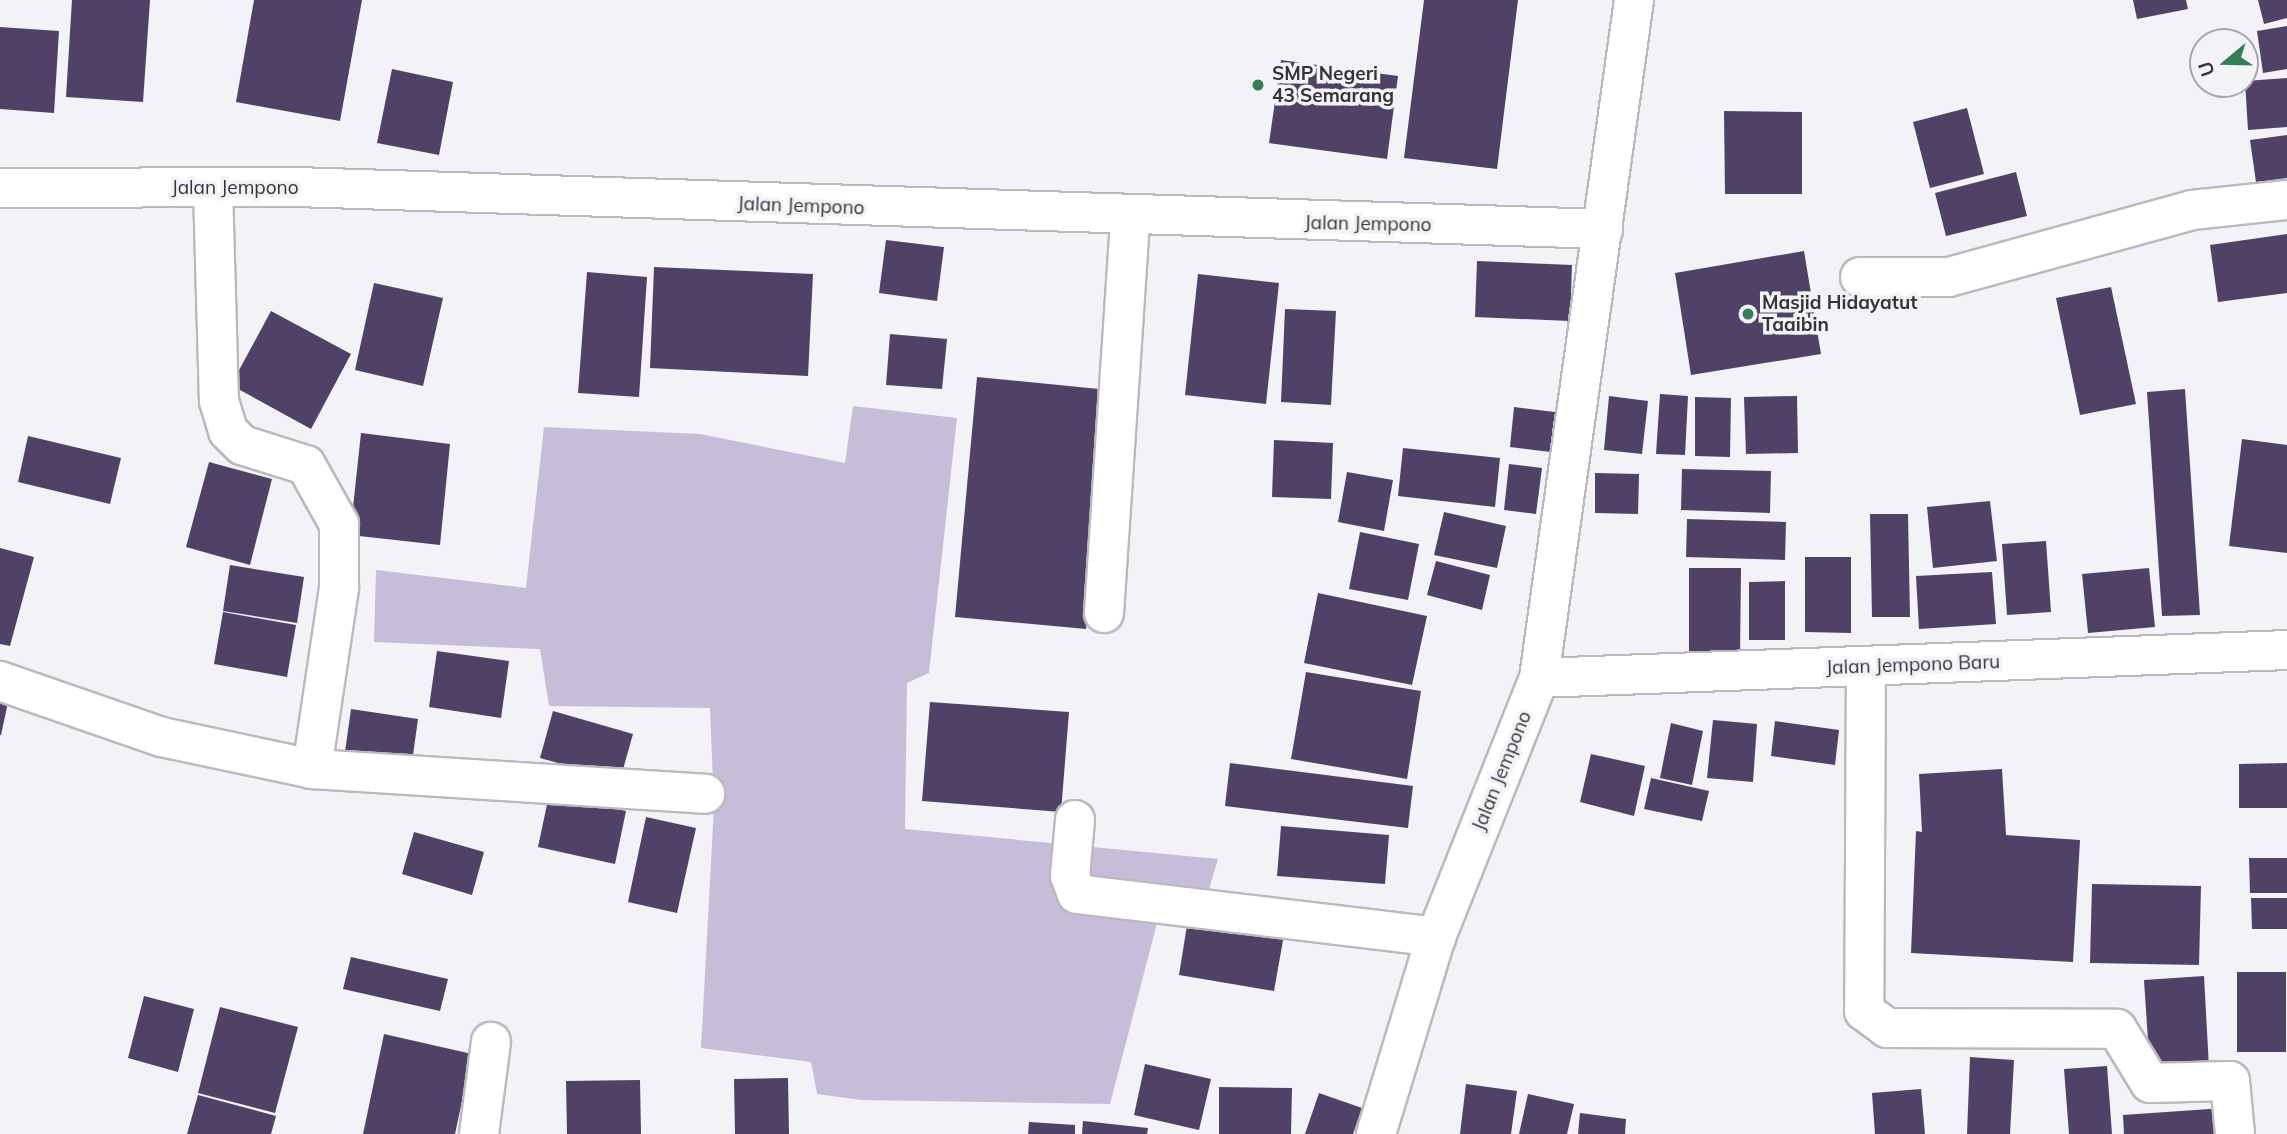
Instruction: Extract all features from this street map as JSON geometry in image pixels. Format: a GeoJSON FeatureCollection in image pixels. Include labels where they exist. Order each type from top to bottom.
{"type":"FeatureCollection","features":[{"type":"Feature","properties":{"kind":"street","name":"Jalan Jempono"},"geometry":{"type":"LineString","coordinates":[[1376,1134],[1436,937],[1538,678],[1634,0]]}},
{"type":"Feature","properties":{"kind":"street","name":"Jalan Jempono"},"geometry":{"type":"LineString","coordinates":[[0,188],[213,188],[1130,219],[1603,229]]}},
{"type":"Feature","properties":{"kind":"street"},"geometry":{"type":"LineString","coordinates":[[213,188],[219,401],[228,431],[242,445],[306,466],[339,524],[339,588],[312,769]]}},
{"type":"Feature","properties":{"kind":"street"},"geometry":{"type":"LineString","coordinates":[[1860,277],[1949,277],[2192,210],[2287,200]]}},
{"type":"Feature","properties":{"kind":"street"},"geometry":{"type":"LineString","coordinates":[[1104,613],[1130,219]]}},
{"type":"Feature","properties":{"kind":"street","name":"Jalan Jempono Baru"},"geometry":{"type":"LineString","coordinates":[[1538,678],[2287,650]]}},
{"type":"Feature","properties":{"kind":"street"},"geometry":{"type":"LineString","coordinates":[[1866,667],[1864,1011],[1887,1028],[2117,1029],[2150,1083],[2230,1082],[2235,1134]]}},
{"type":"Feature","properties":{"kind":"street"},"geometry":{"type":"LineString","coordinates":[[0,681],[162,737],[312,769],[705,794]]}},
{"type":"Feature","properties":{"kind":"street"},"geometry":{"type":"LineString","coordinates":[[1075,820],[1070,876],[1077,894],[1436,937]]}},
{"type":"Feature","properties":{"kind":"street"},"geometry":{"type":"LineString","coordinates":[[479,1134],[491,1042]]}},
{"type":"Feature","properties":{"kind":"shaded area"},"geometry":{"type":"Polygon","coordinates":[[[853,406],[957,418],[929,673],[907,683],[905,829],[1218,859],[1206,899],[1163,900],[1110,1104],[861,1100],[817,1094],[811,1062],[701,1048],[714,807],[710,708],[549,706],[540,649],[374,642],[376,570],[526,588],[544,427],[700,434],[845,463],[853,406]]]}},
{"type":"Feature","properties":{"kind":"building"},"geometry":{"type":"Polygon","coordinates":[[[72,0],[150,0],[143,102],[66,97],[72,0]]]}},
{"type":"Feature","properties":{"kind":"building"},"geometry":{"type":"Polygon","coordinates":[[[254,0],[362,0],[340,121],[236,102],[254,0]]]}},
{"type":"Feature","properties":{"kind":"building"},"geometry":{"type":"Polygon","coordinates":[[[1424,0],[1518,0],[1497,169],[1404,158],[1424,0]]]}},
{"type":"Feature","properties":{"kind":"building"},"geometry":{"type":"Polygon","coordinates":[[[2133,0],[2186,0],[2188,9],[2137,19],[2133,0]]]}},
{"type":"Feature","properties":{"kind":"building"},"geometry":{"type":"Polygon","coordinates":[[[2258,0],[2287,0],[2287,18],[2264,24],[2258,0]]]}},
{"type":"Feature","properties":{"kind":"building"},"geometry":{"type":"Polygon","coordinates":[[[2287,26],[2287,69],[2263,73],[2259,31],[2287,26]]]}},
{"type":"Feature","properties":{"kind":"building"},"geometry":{"type":"Polygon","coordinates":[[[0,27],[59,31],[54,113],[0,109],[0,27]]]}},
{"type":"Feature","properties":{"kind":"building"},"geometry":{"type":"Polygon","coordinates":[[[1281,60],[1398,76],[1387,159],[1269,143],[1281,60]]]}},
{"type":"Feature","properties":{"kind":"building"},"geometry":{"type":"Polygon","coordinates":[[[392,69],[453,82],[439,155],[377,143],[392,69]]]}},
{"type":"Feature","properties":{"kind":"building"},"geometry":{"type":"Polygon","coordinates":[[[2287,78],[2287,127],[2248,130],[2246,98],[2259,98],[2259,80],[2287,78]]]}},
{"type":"Feature","properties":{"kind":"building"},"geometry":{"type":"Polygon","coordinates":[[[1967,108],[1984,174],[1930,188],[1913,122],[1967,108]]]}},
{"type":"Feature","properties":{"kind":"building"},"geometry":{"type":"Polygon","coordinates":[[[1724,111],[1802,112],[1802,194],[1725,194],[1724,111]]]}},
{"type":"Feature","properties":{"kind":"building"},"geometry":{"type":"Polygon","coordinates":[[[2287,135],[2287,178],[2256,182],[2250,140],[2287,135]]]}},
{"type":"Feature","properties":{"kind":"building"},"geometry":{"type":"Polygon","coordinates":[[[2016,172],[2027,216],[1946,236],[1935,193],[2016,172]]]}},
{"type":"Feature","properties":{"kind":"building"},"geometry":{"type":"Polygon","coordinates":[[[2287,234],[2287,293],[2218,302],[2210,245],[2287,234]]]}},
{"type":"Feature","properties":{"kind":"building"},"geometry":{"type":"Polygon","coordinates":[[[886,240],[944,247],[937,301],[879,293],[886,240]]]}},
{"type":"Feature","properties":{"kind":"building","name":"Masjid Hidayatut Taaibin"},"geometry":{"type":"Polygon","coordinates":[[[1804,251],[1821,354],[1691,375],[1675,273],[1804,251]]]}},
{"type":"Feature","properties":{"kind":"building"},"geometry":{"type":"Polygon","coordinates":[[[1477,261],[1572,265],[1570,321],[1475,317],[1477,261]]]}},
{"type":"Feature","properties":{"kind":"building"},"geometry":{"type":"Polygon","coordinates":[[[654,267],[813,274],[808,376],[650,368],[654,267]]]}},
{"type":"Feature","properties":{"kind":"building"},"geometry":{"type":"Polygon","coordinates":[[[587,272],[647,277],[639,397],[578,393],[587,272]]]}},
{"type":"Feature","properties":{"kind":"building"},"geometry":{"type":"Polygon","coordinates":[[[1198,274],[1279,283],[1266,404],[1185,395],[1198,274]]]}},
{"type":"Feature","properties":{"kind":"building"},"geometry":{"type":"Polygon","coordinates":[[[374,283],[443,298],[423,386],[355,370],[374,283]]]}},
{"type":"Feature","properties":{"kind":"building"},"geometry":{"type":"Polygon","coordinates":[[[2111,287],[2136,404],[2080,415],[2056,298],[2111,287]]]}},
{"type":"Feature","properties":{"kind":"building"},"geometry":{"type":"Polygon","coordinates":[[[1285,309],[1336,311],[1331,405],[1281,402],[1285,309]]]}},
{"type":"Feature","properties":{"kind":"building"},"geometry":{"type":"Polygon","coordinates":[[[271,311],[351,354],[311,429],[231,385],[271,311]]]}},
{"type":"Feature","properties":{"kind":"building"},"geometry":{"type":"Polygon","coordinates":[[[890,334],[947,339],[942,389],[886,385],[890,334]]]}},
{"type":"Feature","properties":{"kind":"building"},"geometry":{"type":"Polygon","coordinates":[[[977,377],[1109,390],[1086,629],[955,617],[977,377]]]}},
{"type":"Feature","properties":{"kind":"building"},"geometry":{"type":"Polygon","coordinates":[[[2185,389],[2200,615],[2162,616],[2147,392],[2185,389]]]}},
{"type":"Feature","properties":{"kind":"building"},"geometry":{"type":"Polygon","coordinates":[[[1660,394],[1688,396],[1685,455],[1656,454],[1660,394]]]}},
{"type":"Feature","properties":{"kind":"building"},"geometry":{"type":"Polygon","coordinates":[[[1609,396],[1648,401],[1642,454],[1604,450],[1609,396]]]}},
{"type":"Feature","properties":{"kind":"building"},"geometry":{"type":"Polygon","coordinates":[[[1797,396],[1798,453],[1746,454],[1744,397],[1797,396]]]}},
{"type":"Feature","properties":{"kind":"building"},"geometry":{"type":"Polygon","coordinates":[[[1695,397],[1731,398],[1730,457],[1695,456],[1695,397]]]}},
{"type":"Feature","properties":{"kind":"building"},"geometry":{"type":"Polygon","coordinates":[[[1514,407],[1571,414],[1567,454],[1510,447],[1514,407]]]}},
{"type":"Feature","properties":{"kind":"building"},"geometry":{"type":"Polygon","coordinates":[[[361,433],[450,444],[440,545],[350,535],[361,433]]]}},
{"type":"Feature","properties":{"kind":"building"},"geometry":{"type":"Polygon","coordinates":[[[28,436],[121,458],[110,504],[18,482],[28,436]]]}},
{"type":"Feature","properties":{"kind":"building"},"geometry":{"type":"Polygon","coordinates":[[[2242,439],[2287,445],[2287,553],[2229,546],[2242,439]]]}},
{"type":"Feature","properties":{"kind":"building"},"geometry":{"type":"Polygon","coordinates":[[[1274,440],[1333,443],[1331,499],[1272,497],[1274,440]]]}},
{"type":"Feature","properties":{"kind":"building"},"geometry":{"type":"Polygon","coordinates":[[[1403,448],[1500,458],[1495,507],[1398,496],[1403,448]]]}},
{"type":"Feature","properties":{"kind":"building"},"geometry":{"type":"Polygon","coordinates":[[[209,462],[272,479],[250,565],[186,547],[209,462]]]}},
{"type":"Feature","properties":{"kind":"building"},"geometry":{"type":"Polygon","coordinates":[[[1509,464],[1542,468],[1536,514],[1504,510],[1509,464]]]}},
{"type":"Feature","properties":{"kind":"building"},"geometry":{"type":"Polygon","coordinates":[[[1682,469],[1771,471],[1770,513],[1681,510],[1682,469]]]}},
{"type":"Feature","properties":{"kind":"building"},"geometry":{"type":"Polygon","coordinates":[[[1347,472],[1393,480],[1384,531],[1338,522],[1347,472]]]}},
{"type":"Feature","properties":{"kind":"building"},"geometry":{"type":"Polygon","coordinates":[[[1595,473],[1639,474],[1638,514],[1595,513],[1595,473]]]}},
{"type":"Feature","properties":{"kind":"building"},"geometry":{"type":"Polygon","coordinates":[[[1990,501],[1997,561],[1933,568],[1927,507],[1990,501]]]}},
{"type":"Feature","properties":{"kind":"building"},"geometry":{"type":"Polygon","coordinates":[[[1444,512],[1506,526],[1497,568],[1434,555],[1444,512]]]}},
{"type":"Feature","properties":{"kind":"building"},"geometry":{"type":"Polygon","coordinates":[[[1870,514],[1908,514],[1910,617],[1872,617],[1870,514]]]}},
{"type":"Feature","properties":{"kind":"building"},"geometry":{"type":"Polygon","coordinates":[[[1687,519],[1786,522],[1785,560],[1686,557],[1687,519]]]}},
{"type":"Feature","properties":{"kind":"building"},"geometry":{"type":"Polygon","coordinates":[[[1360,532],[1419,544],[1408,600],[1349,589],[1360,532]]]}},
{"type":"Feature","properties":{"kind":"building"},"geometry":{"type":"Polygon","coordinates":[[[2046,541],[2051,612],[2007,615],[2002,544],[2046,541]]]}},
{"type":"Feature","properties":{"kind":"building"},"geometry":{"type":"Polygon","coordinates":[[[0,548],[34,557],[10,646],[0,644],[0,548]]]}},
{"type":"Feature","properties":{"kind":"building"},"geometry":{"type":"Polygon","coordinates":[[[1805,557],[1851,557],[1851,633],[1805,632],[1805,557]]]}},
{"type":"Feature","properties":{"kind":"building"},"geometry":{"type":"Polygon","coordinates":[[[1436,561],[1490,575],[1482,610],[1427,595],[1436,561]]]}},
{"type":"Feature","properties":{"kind":"building"},"geometry":{"type":"Polygon","coordinates":[[[230,565],[304,577],[297,623],[223,611],[230,565]]]}},
{"type":"Feature","properties":{"kind":"building"},"geometry":{"type":"Polygon","coordinates":[[[1689,568],[1741,568],[1740,657],[1689,657],[1689,568]]]}},
{"type":"Feature","properties":{"kind":"building"},"geometry":{"type":"Polygon","coordinates":[[[2149,568],[2155,627],[2088,633],[2082,574],[2149,568]]]}},
{"type":"Feature","properties":{"kind":"building"},"geometry":{"type":"Polygon","coordinates":[[[1992,572],[1996,624],[1919,629],[1916,576],[1992,572]]]}},
{"type":"Feature","properties":{"kind":"building"},"geometry":{"type":"Polygon","coordinates":[[[1785,581],[1785,640],[1749,640],[1749,582],[1785,581]]]}},
{"type":"Feature","properties":{"kind":"building"},"geometry":{"type":"Polygon","coordinates":[[[1318,593],[1427,616],[1412,685],[1304,663],[1318,593]]]}},
{"type":"Feature","properties":{"kind":"building"},"geometry":{"type":"Polygon","coordinates":[[[223,612],[296,625],[287,677],[214,664],[223,612]]]}},
{"type":"Feature","properties":{"kind":"building"},"geometry":{"type":"Polygon","coordinates":[[[437,651],[509,661],[501,718],[429,707],[437,651]]]}},
{"type":"Feature","properties":{"kind":"building"},"geometry":{"type":"Polygon","coordinates":[[[1306,672],[1421,691],[1407,779],[1291,759],[1306,672]]]}},
{"type":"Feature","properties":{"kind":"building"},"geometry":{"type":"Polygon","coordinates":[[[0,691],[10,693],[1,735],[0,735],[0,691]]]}},
{"type":"Feature","properties":{"kind":"building"},"geometry":{"type":"Polygon","coordinates":[[[930,702],[1069,712],[1061,812],[922,801],[930,702]]]}},
{"type":"Feature","properties":{"kind":"building"},"geometry":{"type":"Polygon","coordinates":[[[351,709],[418,719],[412,762],[345,752],[351,709]]]}},
{"type":"Feature","properties":{"kind":"building"},"geometry":{"type":"Polygon","coordinates":[[[553,711],[633,734],[620,780],[540,758],[553,711]]]}},
{"type":"Feature","properties":{"kind":"building"},"geometry":{"type":"Polygon","coordinates":[[[1713,720],[1757,724],[1753,782],[1707,778],[1713,720]]]}},
{"type":"Feature","properties":{"kind":"building"},"geometry":{"type":"Polygon","coordinates":[[[1775,721],[1839,730],[1835,765],[1771,756],[1775,721]]]}},
{"type":"Feature","properties":{"kind":"building"},"geometry":{"type":"Polygon","coordinates":[[[1671,723],[1703,731],[1692,785],[1660,778],[1671,723]]]}},
{"type":"Feature","properties":{"kind":"building"},"geometry":{"type":"Polygon","coordinates":[[[1591,754],[1645,766],[1634,816],[1580,802],[1591,754]]]}},
{"type":"Feature","properties":{"kind":"building"},"geometry":{"type":"Polygon","coordinates":[[[1230,763],[1413,786],[1408,828],[1225,806],[1230,763]]]}},
{"type":"Feature","properties":{"kind":"building"},"geometry":{"type":"Polygon","coordinates":[[[2287,763],[2287,808],[2239,808],[2239,764],[2287,763]]]}},
{"type":"Feature","properties":{"kind":"building"},"geometry":{"type":"Polygon","coordinates":[[[2002,769],[2006,835],[2080,840],[2073,962],[1911,953],[1916,831],[1922,832],[1919,774],[2002,769]]]}},
{"type":"Feature","properties":{"kind":"building"},"geometry":{"type":"Polygon","coordinates":[[[1651,778],[1709,791],[1702,821],[1644,809],[1651,778]]]}},
{"type":"Feature","properties":{"kind":"building"},"geometry":{"type":"Polygon","coordinates":[[[549,795],[626,811],[615,864],[538,847],[549,795]]]}},
{"type":"Feature","properties":{"kind":"building"},"geometry":{"type":"Polygon","coordinates":[[[646,817],[696,828],[677,913],[628,902],[646,817]]]}},
{"type":"Feature","properties":{"kind":"building"},"geometry":{"type":"Polygon","coordinates":[[[1281,826],[1389,835],[1385,884],[1277,876],[1281,826]]]}},
{"type":"Feature","properties":{"kind":"building"},"geometry":{"type":"Polygon","coordinates":[[[414,832],[484,852],[472,895],[402,874],[414,832]]]}},
{"type":"Feature","properties":{"kind":"building"},"geometry":{"type":"Polygon","coordinates":[[[2249,858],[2287,858],[2287,893],[2250,893],[2249,858]]]}},
{"type":"Feature","properties":{"kind":"building"},"geometry":{"type":"Polygon","coordinates":[[[2092,884],[2201,886],[2199,965],[2090,963],[2092,884]]]}},
{"type":"Feature","properties":{"kind":"building"},"geometry":{"type":"Polygon","coordinates":[[[2251,898],[2287,898],[2287,929],[2252,929],[2251,898]]]}},
{"type":"Feature","properties":{"kind":"building"},"geometry":{"type":"Polygon","coordinates":[[[1189,913],[1285,929],[1274,991],[1179,975],[1189,913]]]}},
{"type":"Feature","properties":{"kind":"building"},"geometry":{"type":"Polygon","coordinates":[[[351,957],[448,979],[440,1011],[343,989],[351,957]]]}},
{"type":"Feature","properties":{"kind":"building"},"geometry":{"type":"Polygon","coordinates":[[[2237,972],[2286,972],[2286,1052],[2237,1052],[2237,972]]]}},
{"type":"Feature","properties":{"kind":"building"},"geometry":{"type":"Polygon","coordinates":[[[2204,976],[2209,1068],[2150,1071],[2144,980],[2204,976]]]}},
{"type":"Feature","properties":{"kind":"building"},"geometry":{"type":"Polygon","coordinates":[[[144,996],[194,1009],[178,1072],[128,1058],[144,996]]]}},
{"type":"Feature","properties":{"kind":"building"},"geometry":{"type":"Polygon","coordinates":[[[220,1007],[298,1027],[275,1113],[198,1093],[220,1007]]]}},
{"type":"Feature","properties":{"kind":"building"},"geometry":{"type":"Polygon","coordinates":[[[384,1034],[472,1054],[455,1134],[363,1134],[384,1034]]]}},
{"type":"Feature","properties":{"kind":"building"},"geometry":{"type":"Polygon","coordinates":[[[1970,1057],[2014,1060],[2010,1134],[1967,1134],[1970,1057]]]}},
{"type":"Feature","properties":{"kind":"building"},"geometry":{"type":"Polygon","coordinates":[[[1145,1064],[1211,1079],[1199,1130],[1134,1115],[1145,1064]]]}},
{"type":"Feature","properties":{"kind":"building"},"geometry":{"type":"Polygon","coordinates":[[[2107,1066],[2112,1134],[2069,1134],[2064,1069],[2107,1066]]]}},
{"type":"Feature","properties":{"kind":"building"},"geometry":{"type":"Polygon","coordinates":[[[788,1078],[789,1134],[735,1134],[734,1079],[788,1078]]]}},
{"type":"Feature","properties":{"kind":"building"},"geometry":{"type":"Polygon","coordinates":[[[640,1080],[641,1134],[567,1134],[566,1081],[640,1080]]]}},
{"type":"Feature","properties":{"kind":"building"},"geometry":{"type":"Polygon","coordinates":[[[1466,1084],[1517,1091],[1511,1134],[1460,1134],[1466,1084]]]}},
{"type":"Feature","properties":{"kind":"building"},"geometry":{"type":"Polygon","coordinates":[[[1219,1087],[1292,1088],[1291,1134],[1219,1134],[1219,1087]]]}},
{"type":"Feature","properties":{"kind":"building"},"geometry":{"type":"Polygon","coordinates":[[[1921,1089],[1925,1134],[1875,1134],[1872,1093],[1921,1089]]]}},
{"type":"Feature","properties":{"kind":"building"},"geometry":{"type":"Polygon","coordinates":[[[1319,1093],[1362,1108],[1353,1134],[1305,1134],[1319,1093]]]}},
{"type":"Feature","properties":{"kind":"building"},"geometry":{"type":"Polygon","coordinates":[[[1528,1094],[1574,1104],[1567,1134],[1519,1134],[1528,1094]]]}},
{"type":"Feature","properties":{"kind":"building"},"geometry":{"type":"Polygon","coordinates":[[[198,1095],[276,1116],[271,1134],[187,1134],[198,1095]]]}},
{"type":"Feature","properties":{"kind":"building"},"geometry":{"type":"Polygon","coordinates":[[[2224,1108],[2226,1134],[2124,1134],[2123,1115],[2224,1108]]]}},
{"type":"Feature","properties":{"kind":"building"},"geometry":{"type":"Polygon","coordinates":[[[1580,1113],[1626,1119],[1625,1134],[1578,1134],[1580,1113]]]}},
{"type":"Feature","properties":{"kind":"building"},"geometry":{"type":"Polygon","coordinates":[[[1083,1121],[1148,1128],[1147,1134],[1082,1134],[1083,1121]]]}},
{"type":"Feature","properties":{"kind":"building"},"geometry":{"type":"Polygon","coordinates":[[[1029,1122],[1075,1125],[1075,1134],[1028,1134],[1029,1122]]]}},
{"type":"Feature","properties":{"kind":"place","name":"SMP Negeri 43 Semarang"},"geometry":{"type":"Point","coordinates":[1258,85]}},
{"type":"Feature","properties":{"kind":"place","name":"Masjid Hidayatut Taaibin"},"geometry":{"type":"Point","coordinates":[1748,314]}}]}
